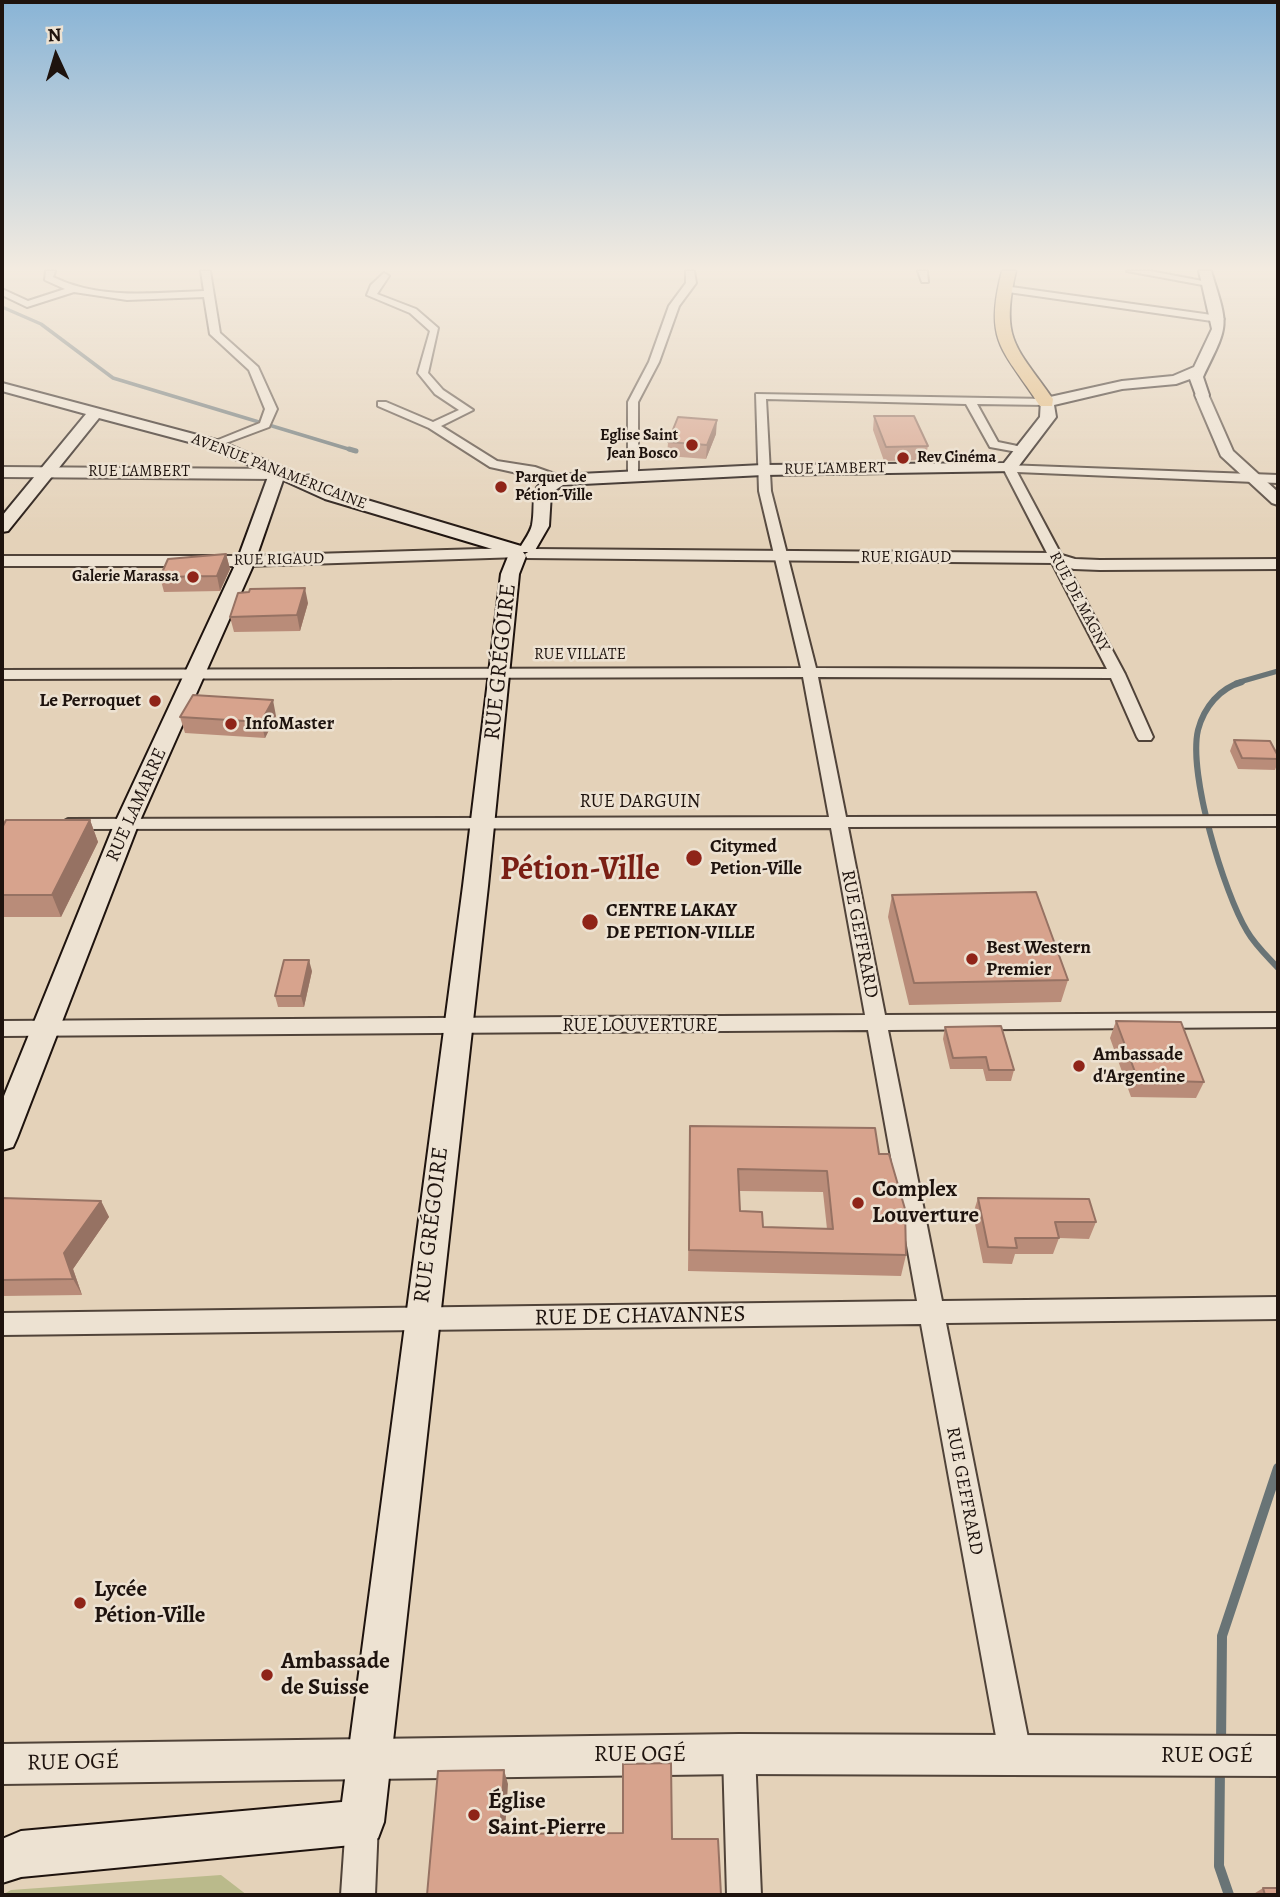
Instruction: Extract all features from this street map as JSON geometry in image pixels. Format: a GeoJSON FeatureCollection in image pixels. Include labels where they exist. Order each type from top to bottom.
{"type":"FeatureCollection","features":[{"type":"Feature","properties":{"kind":"main road"},"geometry":{"type":"LineString","coordinates":[[1009,468],[1048,417],[1044,399],[1017,360]]}},
{"type":"Feature","properties":{"kind":"main road"},"geometry":{"type":"LineString","coordinates":[[1202,395],[1196,383],[1205,360]]}},
{"type":"Feature","properties":{"kind":"main road"},"geometry":{"type":"LineString","coordinates":[[1044,399],[1122,385],[1176,380],[1199,370]]}},
{"type":"Feature","properties":{"kind":"main road"},"geometry":{"type":"LineString","coordinates":[[1163,382],[1192,388],[1202,395]]}},
{"type":"Feature","properties":{"kind":"main road","name":"AVENUE PANAMÉRICAINE"},"geometry":{"type":"LineString","coordinates":[[2,387],[214,444],[277,474],[331,495],[522,552]]}},
{"type":"Feature","properties":{"kind":"main road"},"geometry":{"type":"LineString","coordinates":[[2,527],[44,472],[95,413]]}},
{"type":"Feature","properties":{"kind":"main road","name":"RUE LAMBERT"},"geometry":{"type":"LineString","coordinates":[[559,480],[763,470],[1009,468]]}},
{"type":"Feature","properties":{"kind":"main road","name":"RUE LAMARRE"},"geometry":{"type":"LineString","coordinates":[[2,1138],[126,825],[246,561],[277,474]]}},
{"type":"Feature","properties":{"kind":"main road","name":"RUE GRÉGOIRE"},"geometry":{"type":"LineString","coordinates":[[362,1822],[420,1319],[484,824],[510,574],[522,552],[538,533],[540,494],[547,485],[559,480]]}},
{"type":"Feature","properties":{"kind":"main road"},"geometry":{"type":"LineString","coordinates":[[2,1861],[21,1854],[362,1822]]}},
{"type":"Feature","properties":{"kind":"street"},"geometry":{"type":"LineString","coordinates":[[214,444],[265,425],[271,409],[254,369],[243,360]]}},
{"type":"Feature","properties":{"kind":"street"},"geometry":{"type":"LineString","coordinates":[[427,360],[423,373],[439,392],[467,410],[433,426]]}},
{"type":"Feature","properties":{"kind":"street"},"geometry":{"type":"LineString","coordinates":[[632,475],[633,402],[655,360]]}},
{"type":"Feature","properties":{"kind":"street"},"geometry":{"type":"LineString","coordinates":[[1202,395],[1226,453],[1278,500]]}},
{"type":"Feature","properties":{"kind":"street","name":"RUE GEFFRARD"},"geometry":{"type":"LineString","coordinates":[[1015,1753],[810,671],[765,491],[760,397],[1044,399]]}},
{"type":"Feature","properties":{"kind":"street"},"geometry":{"type":"LineString","coordinates":[[979,399],[971,403],[994,445],[1023,450]]}},
{"type":"Feature","properties":{"kind":"street"},"geometry":{"type":"LineString","coordinates":[[382,404],[433,426],[494,464],[531,470],[559,480]]}},
{"type":"Feature","properties":{"kind":"street","name":"RUE LAMBERT"},"geometry":{"type":"LineString","coordinates":[[1009,468],[1278,479]]}},
{"type":"Feature","properties":{"kind":"street","name":"RUE DE MAGNY"},"geometry":{"type":"LineString","coordinates":[[1009,468],[1117,674],[1145,737]]}},
{"type":"Feature","properties":{"kind":"street","name":"RUE LAMBERT"},"geometry":{"type":"LineString","coordinates":[[2,472],[277,474]]}},
{"type":"Feature","properties":{"kind":"street","name":"RUE RIGAUD"},"geometry":{"type":"LineString","coordinates":[[2,561],[246,561],[522,552],[1055,558],[1074,564],[1100,565],[1278,564]]}},
{"type":"Feature","properties":{"kind":"street","name":"RUE VILLATE"},"geometry":{"type":"LineString","coordinates":[[2,675],[810,671],[1117,674]]}},
{"type":"Feature","properties":{"kind":"street","name":"RUE DARGUIN"},"geometry":{"type":"LineString","coordinates":[[43,824],[1278,821]]}},
{"type":"Feature","properties":{"kind":"street","name":"RUE LOUVERTURE"},"geometry":{"type":"LineString","coordinates":[[2,1029],[877,1025],[1278,1020]]}},
{"type":"Feature","properties":{"kind":"street","name":"RUE DE CHAVANNES"},"geometry":{"type":"LineString","coordinates":[[2,1324],[1278,1308]]}},
{"type":"Feature","properties":{"kind":"street"},"geometry":{"type":"LineString","coordinates":[[739,1754],[744,1895]]}},
{"type":"Feature","properties":{"kind":"street","name":"RUE OGÉ"},"geometry":{"type":"LineString","coordinates":[[2,1764],[739,1754],[1272,1756]]}},
{"type":"Feature","properties":{"kind":"street","name":"RUE GRÉGOIRE"},"geometry":{"type":"LineString","coordinates":[[358,1895],[362,1822]]}},
{"type":"Feature","properties":{"kind":"green space"},"geometry":{"type":"Polygon","coordinates":[[[221,1875],[247,1895],[2,1895],[11,1890],[221,1875]]]}},
{"type":"Feature","properties":{"kind":"building"},"geometry":{"type":"Polygon","coordinates":[[[874,416],[914,416],[928,446],[886,447],[874,416]]]}},
{"type":"Feature","properties":{"kind":"building"},"geometry":{"type":"Polygon","coordinates":[[[678,417],[717,420],[707,445],[668,442],[678,417]]]}},
{"type":"Feature","properties":{"kind":"building"},"geometry":{"type":"Polygon","coordinates":[[[226,554],[217,576],[160,577],[168,559],[226,554]]]}},
{"type":"Feature","properties":{"kind":"building"},"geometry":{"type":"Polygon","coordinates":[[[305,588],[297,615],[230,617],[238,593],[249,592],[250,589],[305,588]]]}},
{"type":"Feature","properties":{"kind":"building"},"geometry":{"type":"Polygon","coordinates":[[[193,695],[273,700],[261,722],[180,717],[193,695]]]}},
{"type":"Feature","properties":{"kind":"building"},"geometry":{"type":"Polygon","coordinates":[[[1234,740],[1270,741],[1278,759],[1242,758],[1234,740]]]}},
{"type":"Feature","properties":{"kind":"building"},"geometry":{"type":"Polygon","coordinates":[[[6,820],[90,820],[52,895],[2,895],[2,828],[6,820]]]}},
{"type":"Feature","properties":{"kind":"building","name":"Best Western Premier"},"geometry":{"type":"Polygon","coordinates":[[[1036,892],[1068,980],[914,983],[892,895],[1036,892]]]}},
{"type":"Feature","properties":{"kind":"building"},"geometry":{"type":"Polygon","coordinates":[[[284,960],[309,960],[301,996],[275,996],[284,960]]]}},
{"type":"Feature","properties":{"kind":"building"},"geometry":{"type":"Polygon","coordinates":[[[1116,1021],[1181,1022],[1204,1082],[1138,1080],[1116,1021]]]}},
{"type":"Feature","properties":{"kind":"building"},"geometry":{"type":"Polygon","coordinates":[[[1001,1026],[1014,1070],[989,1070],[986,1057],[953,1058],[945,1027],[1001,1026]]]}},
{"type":"Feature","properties":{"kind":"building","name":"Complex Louverture"},"geometry":{"type":"Polygon","coordinates":[[[690,1126],[875,1128],[879,1154],[889,1154],[905,1209],[906,1255],[689,1250],[690,1126]],[[738,1169],[740,1211],[762,1212],[763,1227],[833,1229],[827,1171],[738,1169]]]}},
{"type":"Feature","properties":{"kind":"building"},"geometry":{"type":"Polygon","coordinates":[[[2,1198],[101,1201],[64,1253],[73,1279],[2,1280],[2,1198]]]}},
{"type":"Feature","properties":{"kind":"building"},"geometry":{"type":"Polygon","coordinates":[[[978,1198],[1089,1199],[1096,1222],[1055,1222],[1059,1238],[1015,1238],[1017,1248],[988,1247],[978,1198]]]}},
{"type":"Feature","properties":{"kind":"building","name":"Église Saint-Pierre"},"geometry":{"type":"Polygon","coordinates":[[[671,1763],[672,1839],[718,1839],[721,1895],[427,1895],[438,1771],[504,1770],[500,1834],[623,1833],[623,1764],[671,1763]]]}},
{"type":"Feature","properties":{"kind":"building"},"geometry":{"type":"Polygon","coordinates":[[[1263,1888],[1278,1888],[1278,1895],[1265,1895],[1263,1888]]]}},
{"type":"Feature","properties":{"kind":"waterway"},"geometry":{"type":"LineString","coordinates":[[88,360],[113,378],[355,451]]}},
{"type":"Feature","properties":{"kind":"waterway"},"geometry":{"type":"LineString","coordinates":[[349,449],[356,451]]}},
{"type":"Feature","properties":{"kind":"waterway"},"geometry":{"type":"LineString","coordinates":[[1236,683],[1278,671]]}},
{"type":"Feature","properties":{"kind":"waterway"},"geometry":{"type":"LineString","coordinates":[[1242,682],[1220,694],[1204,714],[1198,730],[1196,750],[1198,775],[1210,833],[1228,890],[1247,931],[1278,968]]}},
{"type":"Feature","properties":{"kind":"waterway"},"geometry":{"type":"LineString","coordinates":[[1221,1746],[1222,1636],[1278,1468]]}},
{"type":"Feature","properties":{"kind":"waterway"},"geometry":{"type":"LineString","coordinates":[[1220,1768],[1219,1866],[1229,1895]]}},
{"type":"Feature","properties":{"kind":"place","name":"Eglise Saint Jean Bosco"},"geometry":{"type":"Point","coordinates":[692,445]}},
{"type":"Feature","properties":{"kind":"place","name":"Rev Cinéma"},"geometry":{"type":"Point","coordinates":[903,458]}},
{"type":"Feature","properties":{"kind":"place","name":"Parquet de Pétion-Ville"},"geometry":{"type":"Point","coordinates":[501,487]}},
{"type":"Feature","properties":{"kind":"place","name":"Galerie Marassa"},"geometry":{"type":"Point","coordinates":[193,577]}},
{"type":"Feature","properties":{"kind":"place","name":"Le Perroquet"},"geometry":{"type":"Point","coordinates":[155,701]}},
{"type":"Feature","properties":{"kind":"place","name":"InfoMaster"},"geometry":{"type":"Point","coordinates":[231,724]}},
{"type":"Feature","properties":{"kind":"place","name":"Citymed Petion-Ville"},"geometry":{"type":"Point","coordinates":[694,858]}},
{"type":"Feature","properties":{"kind":"place","name":"CENTRE LAKAY DE PETION-VILLE"},"geometry":{"type":"Point","coordinates":[590,922]}},
{"type":"Feature","properties":{"kind":"place","name":"Best Western Premier"},"geometry":{"type":"Point","coordinates":[972,959]}},
{"type":"Feature","properties":{"kind":"place","name":"Ambassade d'Argentine"},"geometry":{"type":"Point","coordinates":[1079,1066]}},
{"type":"Feature","properties":{"kind":"place","name":"Complex Louverture"},"geometry":{"type":"Point","coordinates":[858,1203]}},
{"type":"Feature","properties":{"kind":"place","name":"Lycée Pétion-Ville"},"geometry":{"type":"Point","coordinates":[80,1603]}},
{"type":"Feature","properties":{"kind":"place","name":"Ambassade de Suisse"},"geometry":{"type":"Point","coordinates":[267,1675]}},
{"type":"Feature","properties":{"kind":"place","name":"Église Saint-Pierre"},"geometry":{"type":"Point","coordinates":[474,1815]}},
{"type":"Feature","properties":{"kind":"district","name":"Pétion-Ville"},"geometry":{"type":"Point","coordinates":[580,871]}}]}
